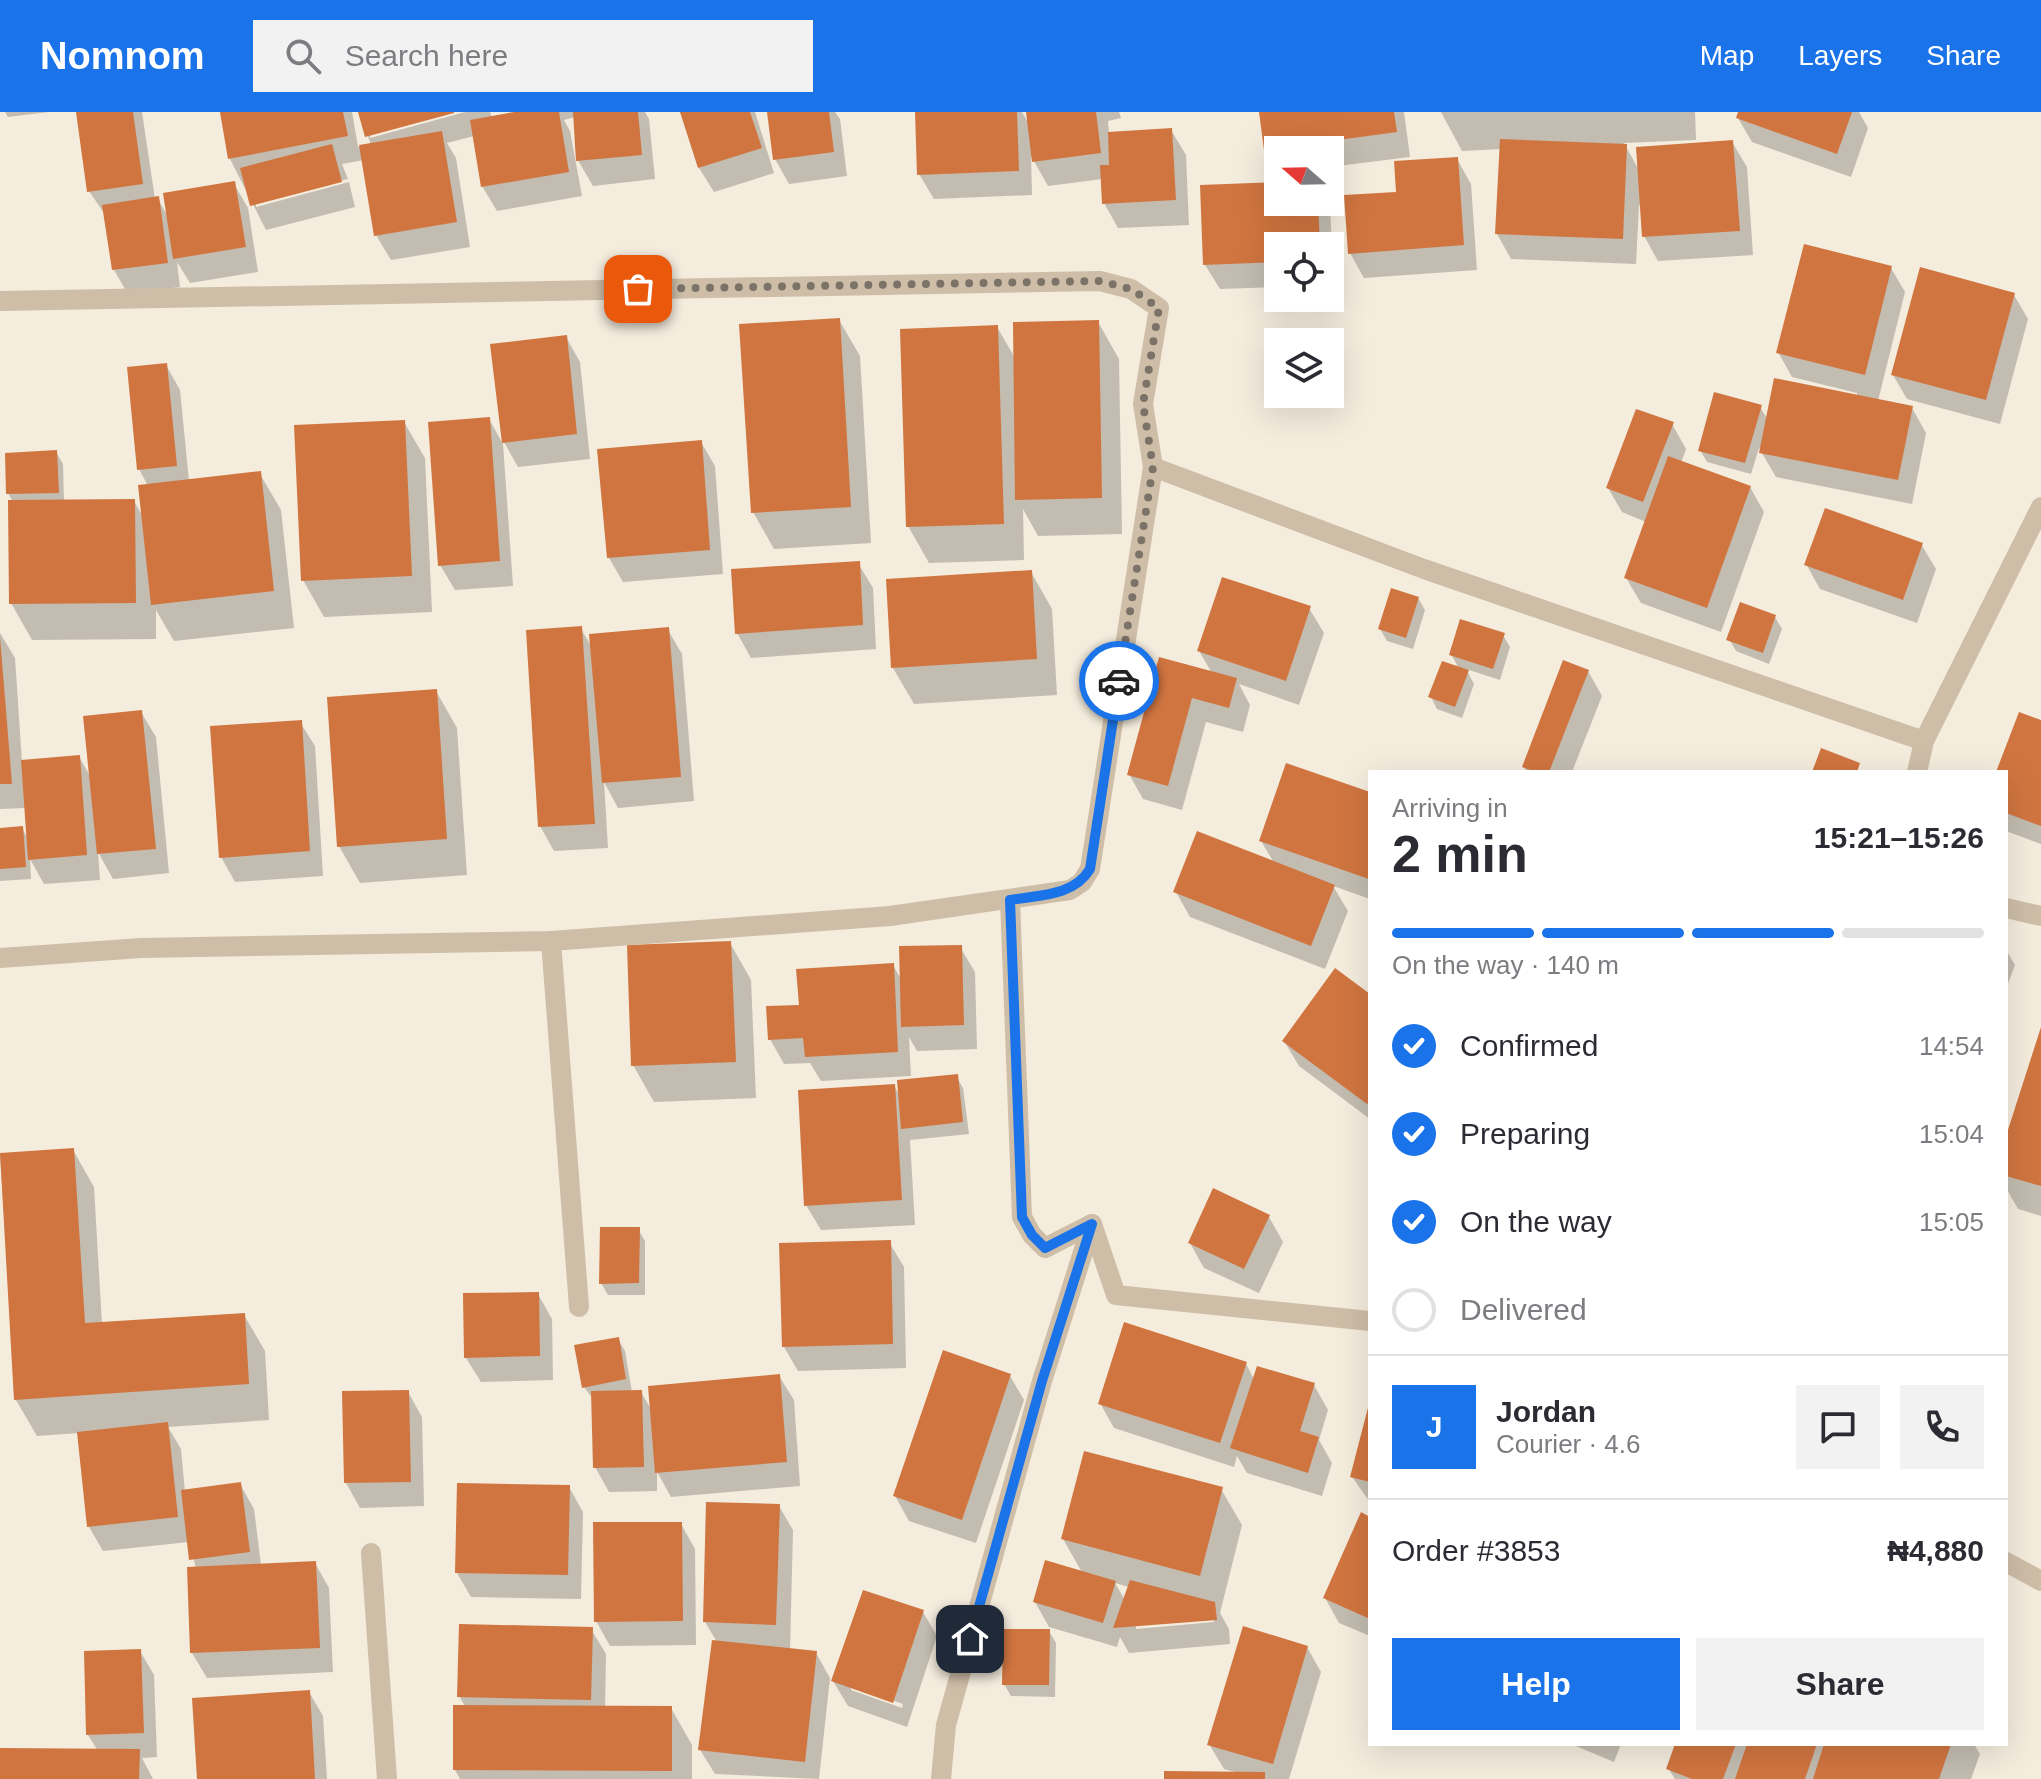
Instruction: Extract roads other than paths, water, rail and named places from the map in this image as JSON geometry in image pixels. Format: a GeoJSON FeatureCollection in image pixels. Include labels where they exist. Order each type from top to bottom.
{"type":"FeatureCollection","features":[{"type":"Feature","properties":{"kind":"street"},"geometry":{"type":"LineString","coordinates":[[0,301],[1100,281],[1131,289],[1159,308],[1143,404],[1153,467],[1090,869],[1082,882],[1070,890],[890,916],[551,941],[141,948],[0,958]]}},
{"type":"Feature","properties":{"kind":"street"},"geometry":{"type":"LineString","coordinates":[[1153,467],[1424,569],[1924,741]]}},
{"type":"Feature","properties":{"kind":"street"},"geometry":{"type":"LineString","coordinates":[[1917,770],[1924,741],[2041,507]]}},
{"type":"Feature","properties":{"kind":"street"},"geometry":{"type":"LineString","coordinates":[[1010,900],[1022,1217],[1032,1235],[1045,1248],[1092,1224]]}},
{"type":"Feature","properties":{"kind":"street"},"geometry":{"type":"LineString","coordinates":[[2008,908],[2041,916]]}},
{"type":"Feature","properties":{"kind":"street"},"geometry":{"type":"LineString","coordinates":[[551,941],[579,1307]]}},
{"type":"Feature","properties":{"kind":"street"},"geometry":{"type":"LineString","coordinates":[[1092,1224],[1116,1295],[1368,1321]]}},
{"type":"Feature","properties":{"kind":"street"},"geometry":{"type":"LineString","coordinates":[[941,1779],[946,1725],[1042,1381],[1092,1224]]}},
{"type":"Feature","properties":{"kind":"street"},"geometry":{"type":"LineString","coordinates":[[371,1553],[387,1779]]}},
{"type":"Feature","properties":{"kind":"street"},"geometry":{"type":"LineString","coordinates":[[2008,1563],[2041,1581]]}}]}
